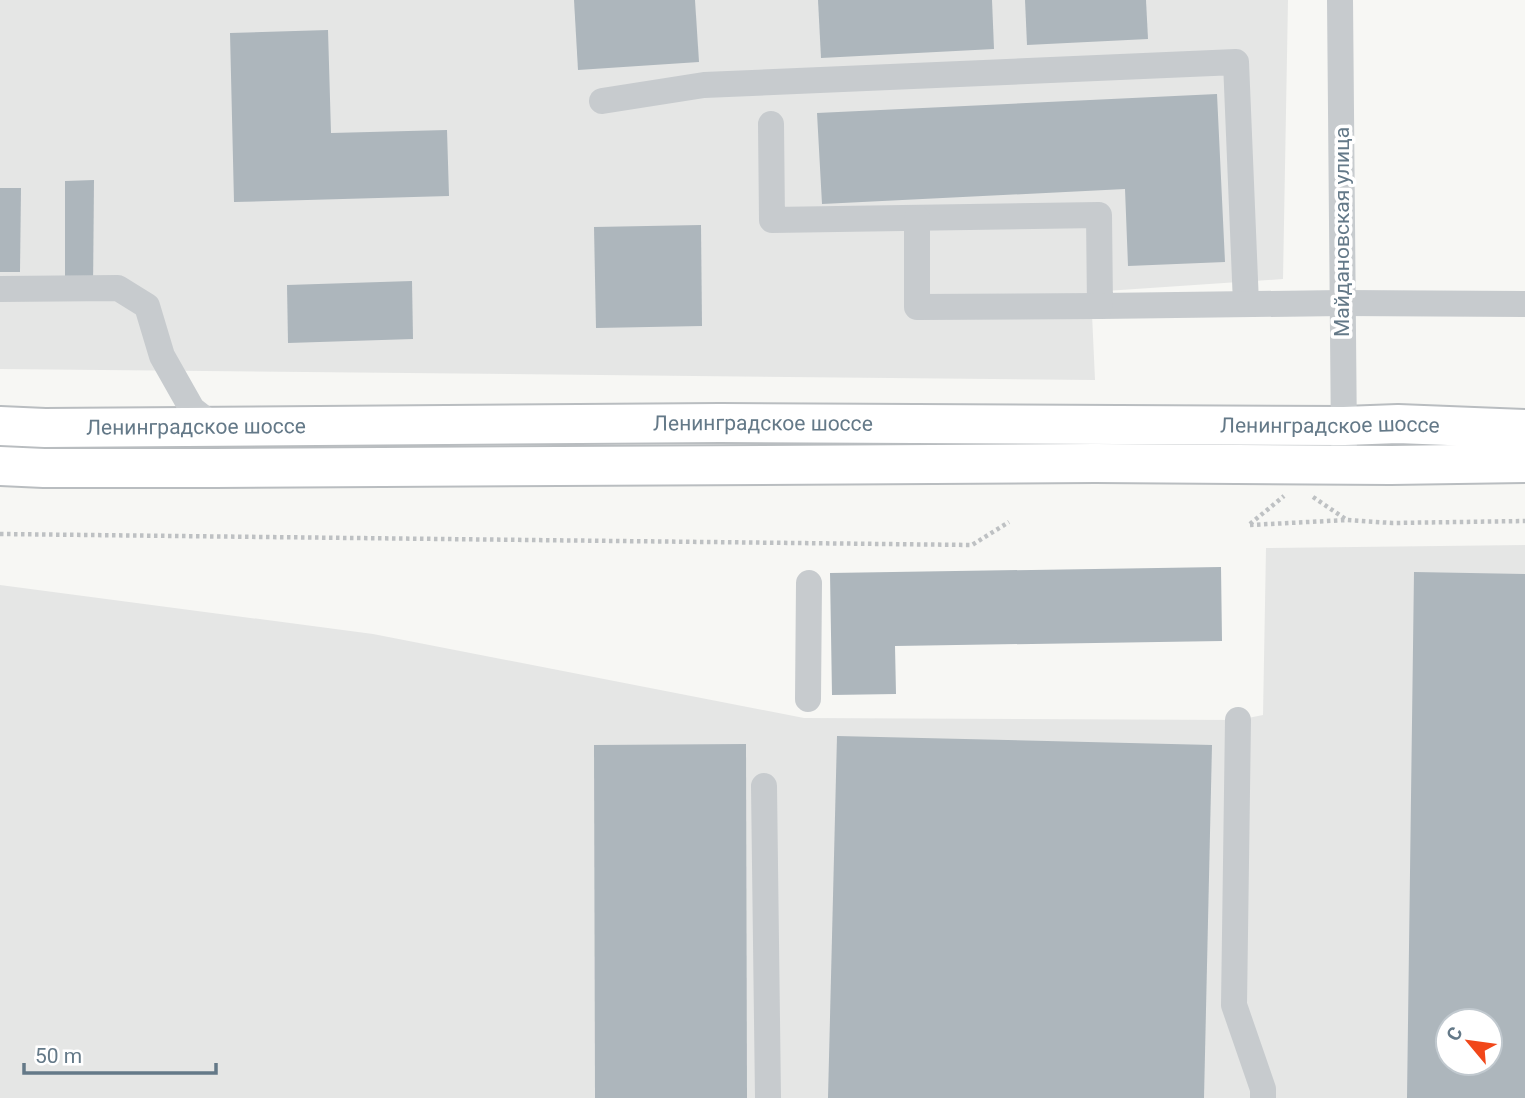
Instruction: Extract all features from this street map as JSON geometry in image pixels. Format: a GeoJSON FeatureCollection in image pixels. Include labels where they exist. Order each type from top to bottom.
{"type":"FeatureCollection","features":[{"type":"Feature","properties":{"kind":"highway","name":"Ленинградское шоссе"},"geometry":{"type":"LineString","coordinates":[[0,426],[1398,424],[1525,429]]}},
{"type":"Feature","properties":{"kind":"highway","name":"Ленинградское шоссе"},"geometry":{"type":"LineString","coordinates":[[0,466],[214,468],[1525,463]]}},
{"type":"Feature","properties":{"kind":"street","name":"Майдановская улица"},"geometry":{"type":"LineString","coordinates":[[1340,0],[1343,464]]}},
{"type":"Feature","properties":{"kind":"street"},"geometry":{"type":"LineString","coordinates":[[602,101],[704,85],[1236,62],[1246,304]]}},
{"type":"Feature","properties":{"kind":"street"},"geometry":{"type":"LineString","coordinates":[[771,124],[772,220],[1099,215],[1100,306]]}},
{"type":"Feature","properties":{"kind":"street"},"geometry":{"type":"LineString","coordinates":[[917,218],[917,307],[1525,304]]}},
{"type":"Feature","properties":{"kind":"street"},"geometry":{"type":"LineString","coordinates":[[0,289],[118,288],[147,306],[162,356],[192,409],[215,427]]}},
{"type":"Feature","properties":{"kind":"street"},"geometry":{"type":"LineString","coordinates":[[808,699],[809,583]]}},
{"type":"Feature","properties":{"kind":"street"},"geometry":{"type":"LineString","coordinates":[[1238,720],[1234,1005],[1263,1089],[1263,1098]]}},
{"type":"Feature","properties":{"kind":"street"},"geometry":{"type":"LineString","coordinates":[[764,786],[768,1098]]}},
{"type":"Feature","properties":{"kind":"path"},"geometry":{"type":"LineString","coordinates":[[1306,493],[1347,520]]}},
{"type":"Feature","properties":{"kind":"path"},"geometry":{"type":"LineString","coordinates":[[1286,494],[1250,525],[1347,520],[1392,523],[1525,521]]}},
{"type":"Feature","properties":{"kind":"path"},"geometry":{"type":"LineString","coordinates":[[0,534],[972,545],[1009,522]]}},
{"type":"Feature","properties":{"kind":"shaded area"},"geometry":{"type":"Polygon","coordinates":[[[0,0],[1288,0],[1283,279],[1091,292],[1095,380],[0,369],[0,0]]]}},
{"type":"Feature","properties":{"kind":"shaded area"},"geometry":{"type":"Polygon","coordinates":[[[1525,545],[1525,1098],[0,1098],[0,585],[373,634],[804,718],[1238,720],[1263,715],[1266,548],[1525,545]]]}},
{"type":"Feature","properties":{"kind":"building"},"geometry":{"type":"Polygon","coordinates":[[[574,0],[695,0],[699,62],[578,70],[574,0]]]}},
{"type":"Feature","properties":{"kind":"building"},"geometry":{"type":"Polygon","coordinates":[[[818,0],[992,0],[994,49],[821,58],[818,0]]]}},
{"type":"Feature","properties":{"kind":"building"},"geometry":{"type":"Polygon","coordinates":[[[1025,0],[1146,0],[1148,39],[1027,45],[1025,0]]]}},
{"type":"Feature","properties":{"kind":"building"},"geometry":{"type":"Polygon","coordinates":[[[328,30],[331,133],[447,130],[449,196],[234,202],[230,33],[328,30]]]}},
{"type":"Feature","properties":{"kind":"building"},"geometry":{"type":"Polygon","coordinates":[[[1217,94],[1225,262],[1128,266],[1125,189],[822,204],[817,113],[1217,94]]]}},
{"type":"Feature","properties":{"kind":"building"},"geometry":{"type":"Polygon","coordinates":[[[94,180],[93,291],[65,291],[65,181],[94,180]]]}},
{"type":"Feature","properties":{"kind":"building"},"geometry":{"type":"Polygon","coordinates":[[[0,188],[21,188],[20,272],[0,272],[0,188]]]}},
{"type":"Feature","properties":{"kind":"building"},"geometry":{"type":"Polygon","coordinates":[[[701,225],[702,326],[596,328],[594,227],[701,225]]]}},
{"type":"Feature","properties":{"kind":"building"},"geometry":{"type":"Polygon","coordinates":[[[412,281],[413,339],[288,343],[287,285],[412,281]]]}},
{"type":"Feature","properties":{"kind":"building"},"geometry":{"type":"Polygon","coordinates":[[[1221,567],[1222,641],[895,646],[896,694],[832,695],[830,573],[1221,567]]]}},
{"type":"Feature","properties":{"kind":"building"},"geometry":{"type":"Polygon","coordinates":[[[1414,572],[1525,574],[1525,1098],[1407,1098],[1414,572]]]}},
{"type":"Feature","properties":{"kind":"building"},"geometry":{"type":"Polygon","coordinates":[[[837,736],[1212,745],[1204,1098],[828,1098],[837,736]]]}},
{"type":"Feature","properties":{"kind":"building"},"geometry":{"type":"Polygon","coordinates":[[[746,744],[747,1098],[595,1098],[594,745],[746,744]]]}}]}
